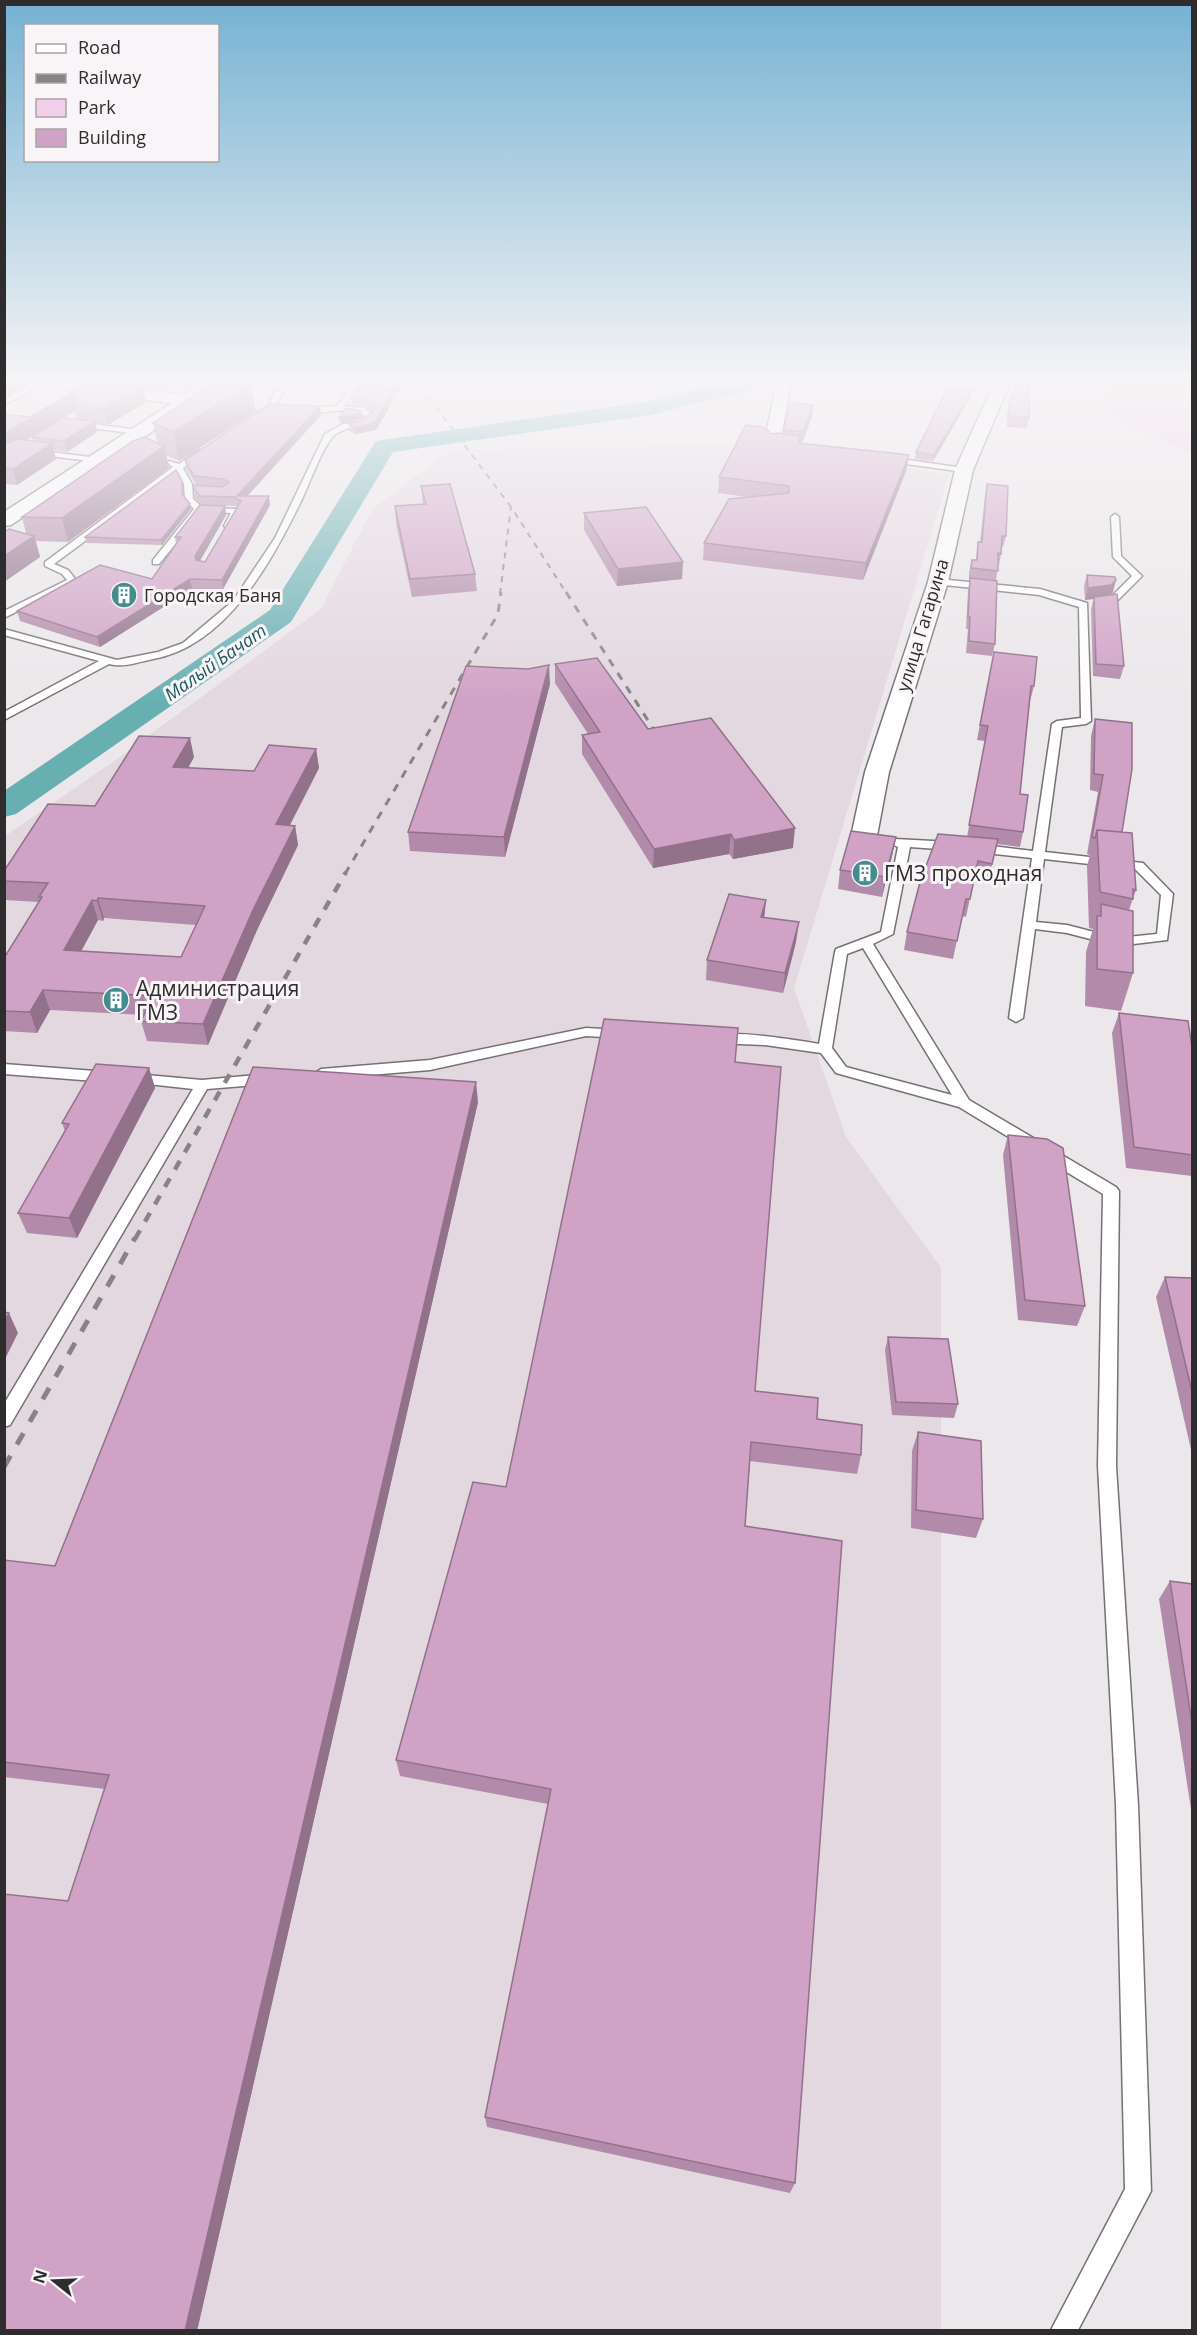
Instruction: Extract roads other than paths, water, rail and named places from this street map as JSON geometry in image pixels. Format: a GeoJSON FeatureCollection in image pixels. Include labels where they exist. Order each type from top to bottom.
{"type":"FeatureCollection","features":[{"type":"Feature","properties":{"kind":"street"},"geometry":{"type":"LineString","coordinates":[[4,521],[56,487]]}},
{"type":"Feature","properties":{"kind":"street","name":"улица Гагарина"},"geometry":{"type":"LineString","coordinates":[[873,842],[876,772],[938,582],[960,487]]}},
{"type":"Feature","properties":{"kind":"lane"},"geometry":{"type":"LineString","coordinates":[[4,615],[72,580],[65,572],[48,564],[151,487]]}},
{"type":"Feature","properties":{"kind":"lane"},"geometry":{"type":"LineString","coordinates":[[4,632],[117,663],[160,655],[186,645],[236,603],[279,538],[303,487]]}},
{"type":"Feature","properties":{"kind":"lane"},"geometry":{"type":"LineString","coordinates":[[202,490],[191,489],[189,500],[199,509],[236,511],[220,539]]}},
{"type":"Feature","properties":{"kind":"lane"},"geometry":{"type":"LineString","coordinates":[[156,562],[199,509]]}},
{"type":"Feature","properties":{"kind":"lane"},"geometry":{"type":"LineString","coordinates":[[938,582],[1040,592],[1084,605],[1112,601],[1137,576],[1117,557],[1115,517]]}},
{"type":"Feature","properties":{"kind":"lane"},"geometry":{"type":"LineString","coordinates":[[1016,1018],[1057,724],[1086,721],[1084,605]]}},
{"type":"Feature","properties":{"kind":"lane"},"geometry":{"type":"LineString","coordinates":[[4,717],[108,660]]}},
{"type":"Feature","properties":{"kind":"lane"},"geometry":{"type":"LineString","coordinates":[[873,842],[971,847],[1139,866],[1167,894],[1163,937],[1117,942],[1067,929],[1029,924]]}},
{"type":"Feature","properties":{"kind":"lane"},"geometry":{"type":"LineString","coordinates":[[825,1049],[841,952],[887,934],[904,843]]}},
{"type":"Feature","properties":{"kind":"lane"},"geometry":{"type":"LineString","coordinates":[[866,942],[964,1103]]}},
{"type":"Feature","properties":{"kind":"lane"},"geometry":{"type":"LineString","coordinates":[[304,1076],[430,1065],[586,1032],[634,1034]]}},
{"type":"Feature","properties":{"kind":"lane"},"geometry":{"type":"LineString","coordinates":[[705,1037],[765,1040],[825,1049],[841,1070],[964,1103],[1111,1191],[1107,1466],[1127,1805],[1138,2191],[1064,2331]]}},
{"type":"Feature","properties":{"kind":"lane"},"geometry":{"type":"LineString","coordinates":[[4,1069],[202,1085],[281,1078]]}},
{"type":"Feature","properties":{"kind":"lane"},"geometry":{"type":"LineString","coordinates":[[4,1420],[202,1085]]}},
{"type":"Feature","properties":{"kind":"waterway","name":"Малый Бачат"},"geometry":{"type":"LineString","coordinates":[[4,807],[281,616],[360,487]]}},
{"type":"Feature","properties":{"kind":"railway"},"geometry":{"type":"LineString","coordinates":[[496,487],[511,507]]}},
{"type":"Feature","properties":{"kind":"railway"},"geometry":{"type":"LineString","coordinates":[[500,594],[511,507]]}},
{"type":"Feature","properties":{"kind":"railway"},"geometry":{"type":"LineString","coordinates":[[511,507],[567,594]]}},
{"type":"Feature","properties":{"kind":"railway"},"geometry":{"type":"LineString","coordinates":[[345,874],[498,614],[501,592]]}},
{"type":"Feature","properties":{"kind":"railway"},"geometry":{"type":"LineString","coordinates":[[566,592],[656,733]]}},
{"type":"Feature","properties":{"kind":"railway"},"geometry":{"type":"LineString","coordinates":[[135,1239],[346,872]]}},
{"type":"Feature","properties":{"kind":"railway"},"geometry":{"type":"LineString","coordinates":[[4,1467],[135,1238]]}},
{"type":"Feature","properties":{"kind":"place","name":"Городская Баня"},"geometry":{"type":"Point","coordinates":[124,595]}},
{"type":"Feature","properties":{"kind":"place","name":"ГМЗ проходная"},"geometry":{"type":"Point","coordinates":[865,873]}},
{"type":"Feature","properties":{"kind":"place","name":"Администрация ГМЗ"},"geometry":{"type":"Point","coordinates":[116,1000]}}]}
